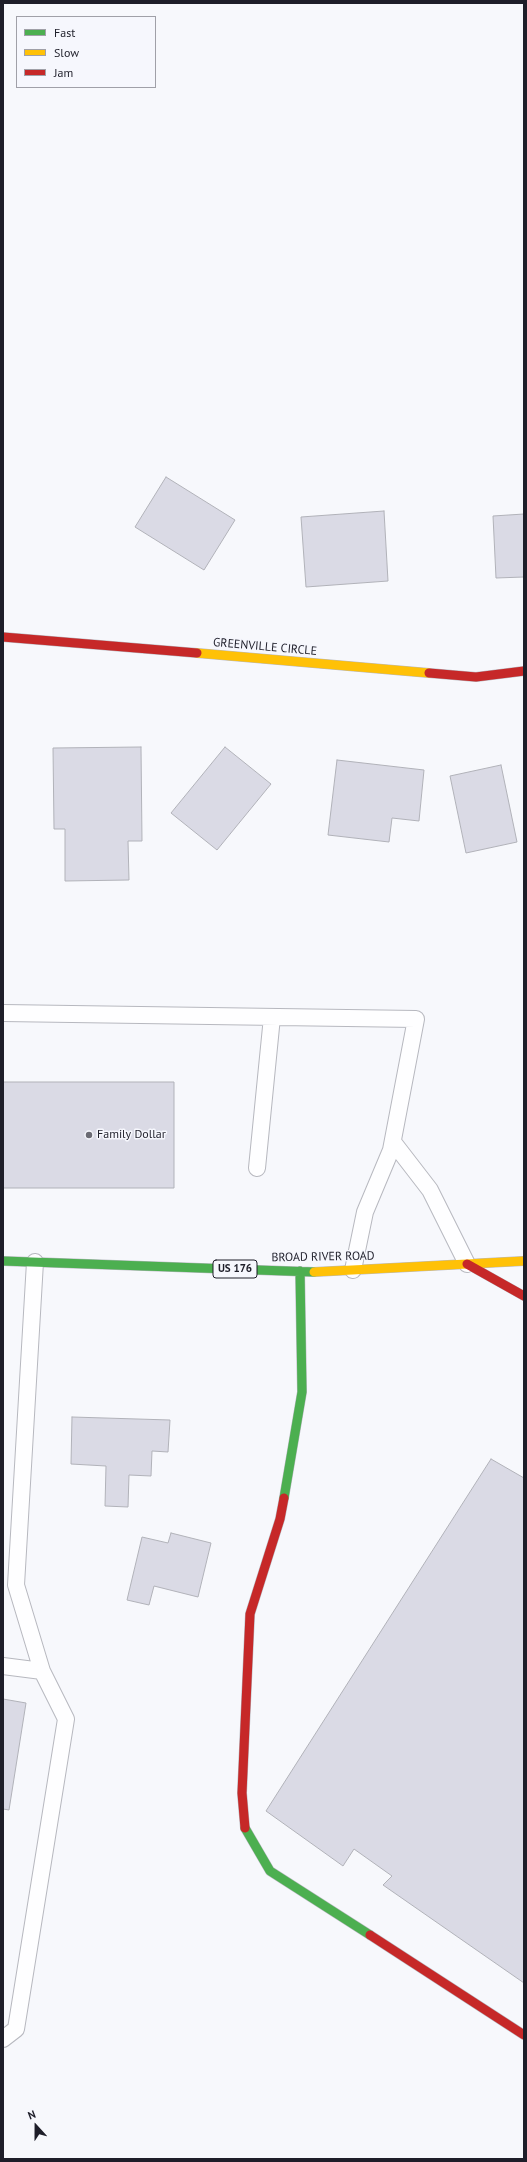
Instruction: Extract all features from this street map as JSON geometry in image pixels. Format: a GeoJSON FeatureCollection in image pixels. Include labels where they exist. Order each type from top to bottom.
{"type":"FeatureCollection","features":[{"type":"Feature","properties":{"kind":"street","name":"GREENVILLE CIRCLE"},"geometry":{"type":"LineString","coordinates":[[3,637],[476,677],[524,671]]}},
{"type":"Feature","properties":{"kind":"street","name":"BROAD RIVER ROAD"},"geometry":{"type":"LineString","coordinates":[[3,1260],[300,1271],[353,1270],[524,1261]]}},
{"type":"Feature","properties":{"kind":"street"},"geometry":{"type":"LineString","coordinates":[[467,1264],[524,1296]]}},
{"type":"Feature","properties":{"kind":"street"},"geometry":{"type":"LineString","coordinates":[[300,1271],[302,1392],[280,1519],[250,1614],[242,1793],[245,1832],[270,1870],[524,2035]]}},
{"type":"Feature","properties":{"kind":"lane"},"geometry":{"type":"LineString","coordinates":[[3,1014],[416,1019],[392,1146],[365,1212],[353,1270]]}},
{"type":"Feature","properties":{"kind":"lane"},"geometry":{"type":"LineString","coordinates":[[257,1168],[272,1017]]}},
{"type":"Feature","properties":{"kind":"lane"},"geometry":{"type":"LineString","coordinates":[[392,1146],[430,1190],[467,1264]]}},
{"type":"Feature","properties":{"kind":"lane"},"geometry":{"type":"LineString","coordinates":[[3,2039],[16,2029],[66,1719],[42,1671],[16,1585],[35,1262]]}},
{"type":"Feature","properties":{"kind":"lane"},"geometry":{"type":"LineString","coordinates":[[3,1666],[42,1671]]}},
{"type":"Feature","properties":{"kind":"building"},"geometry":{"type":"Polygon","coordinates":[[[166,477],[235,520],[204,570],[135,527],[166,477]]]}},
{"type":"Feature","properties":{"kind":"building"},"geometry":{"type":"Polygon","coordinates":[[[384,511],[388,581],[306,587],[301,517],[384,511]]]}},
{"type":"Feature","properties":{"kind":"building"},"geometry":{"type":"Polygon","coordinates":[[[524,514],[524,577],[496,578],[493,516],[524,514]]]}},
{"type":"Feature","properties":{"kind":"building"},"geometry":{"type":"Polygon","coordinates":[[[141,747],[142,841],[128,841],[129,880],[65,881],[65,829],[54,829],[53,748],[141,747]]]}},
{"type":"Feature","properties":{"kind":"building"},"geometry":{"type":"Polygon","coordinates":[[[225,747],[271,784],[217,850],[171,813],[225,747]]]}},
{"type":"Feature","properties":{"kind":"building"},"geometry":{"type":"Polygon","coordinates":[[[337,760],[424,770],[419,821],[392,818],[389,842],[328,835],[337,760]]]}},
{"type":"Feature","properties":{"kind":"building"},"geometry":{"type":"Polygon","coordinates":[[[501,765],[517,842],[466,853],[450,776],[501,765]]]}},
{"type":"Feature","properties":{"kind":"building","name":"Family Dollar"},"geometry":{"type":"Polygon","coordinates":[[[3,1082],[174,1082],[174,1188],[3,1188],[3,1082]]]}},
{"type":"Feature","properties":{"kind":"building"},"geometry":{"type":"Polygon","coordinates":[[[72,1417],[170,1420],[168,1452],[152,1451],[151,1476],[129,1475],[128,1507],[105,1506],[106,1466],[71,1464],[72,1417]]]}},
{"type":"Feature","properties":{"kind":"building"},"geometry":{"type":"Polygon","coordinates":[[[491,1459],[524,1478],[524,1983],[383,1885],[392,1876],[354,1849],[343,1866],[266,1811],[491,1459]]]}},
{"type":"Feature","properties":{"kind":"building"},"geometry":{"type":"Polygon","coordinates":[[[171,1533],[211,1543],[198,1597],[154,1586],[149,1605],[127,1600],[142,1537],[168,1543],[171,1533]]]}},
{"type":"Feature","properties":{"kind":"building"},"geometry":{"type":"Polygon","coordinates":[[[3,1699],[26,1703],[9,1810],[3,1809],[3,1699]]]}},
{"type":"Feature","properties":{"kind":"traffic: fast"},"geometry":{"type":"LineString","coordinates":[[3,1261],[314,1272]]}},
{"type":"Feature","properties":{"kind":"traffic: fast"},"geometry":{"type":"LineString","coordinates":[[284,1498],[302,1392],[300,1271]]}},
{"type":"Feature","properties":{"kind":"traffic: fast"},"geometry":{"type":"LineString","coordinates":[[245,1828],[270,1871],[370,1935]]}},
{"type":"Feature","properties":{"kind":"traffic: slow"},"geometry":{"type":"LineString","coordinates":[[197,653],[429,673]]}},
{"type":"Feature","properties":{"kind":"traffic: slow"},"geometry":{"type":"LineString","coordinates":[[314,1272],[524,1261]]}},
{"type":"Feature","properties":{"kind":"traffic: jam"},"geometry":{"type":"LineString","coordinates":[[3,637],[197,653]]}},
{"type":"Feature","properties":{"kind":"traffic: jam"},"geometry":{"type":"LineString","coordinates":[[429,673],[476,677],[524,671]]}},
{"type":"Feature","properties":{"kind":"traffic: jam"},"geometry":{"type":"LineString","coordinates":[[467,1264],[524,1296]]}},
{"type":"Feature","properties":{"kind":"traffic: jam"},"geometry":{"type":"LineString","coordinates":[[245,1828],[242,1793],[250,1614],[280,1519],[284,1498]]}},
{"type":"Feature","properties":{"kind":"traffic: jam"},"geometry":{"type":"LineString","coordinates":[[370,1935],[524,2035]]}},
{"type":"Feature","properties":{"kind":"place","name":"Family Dollar"},"geometry":{"type":"Point","coordinates":[89,1135]}}]}
